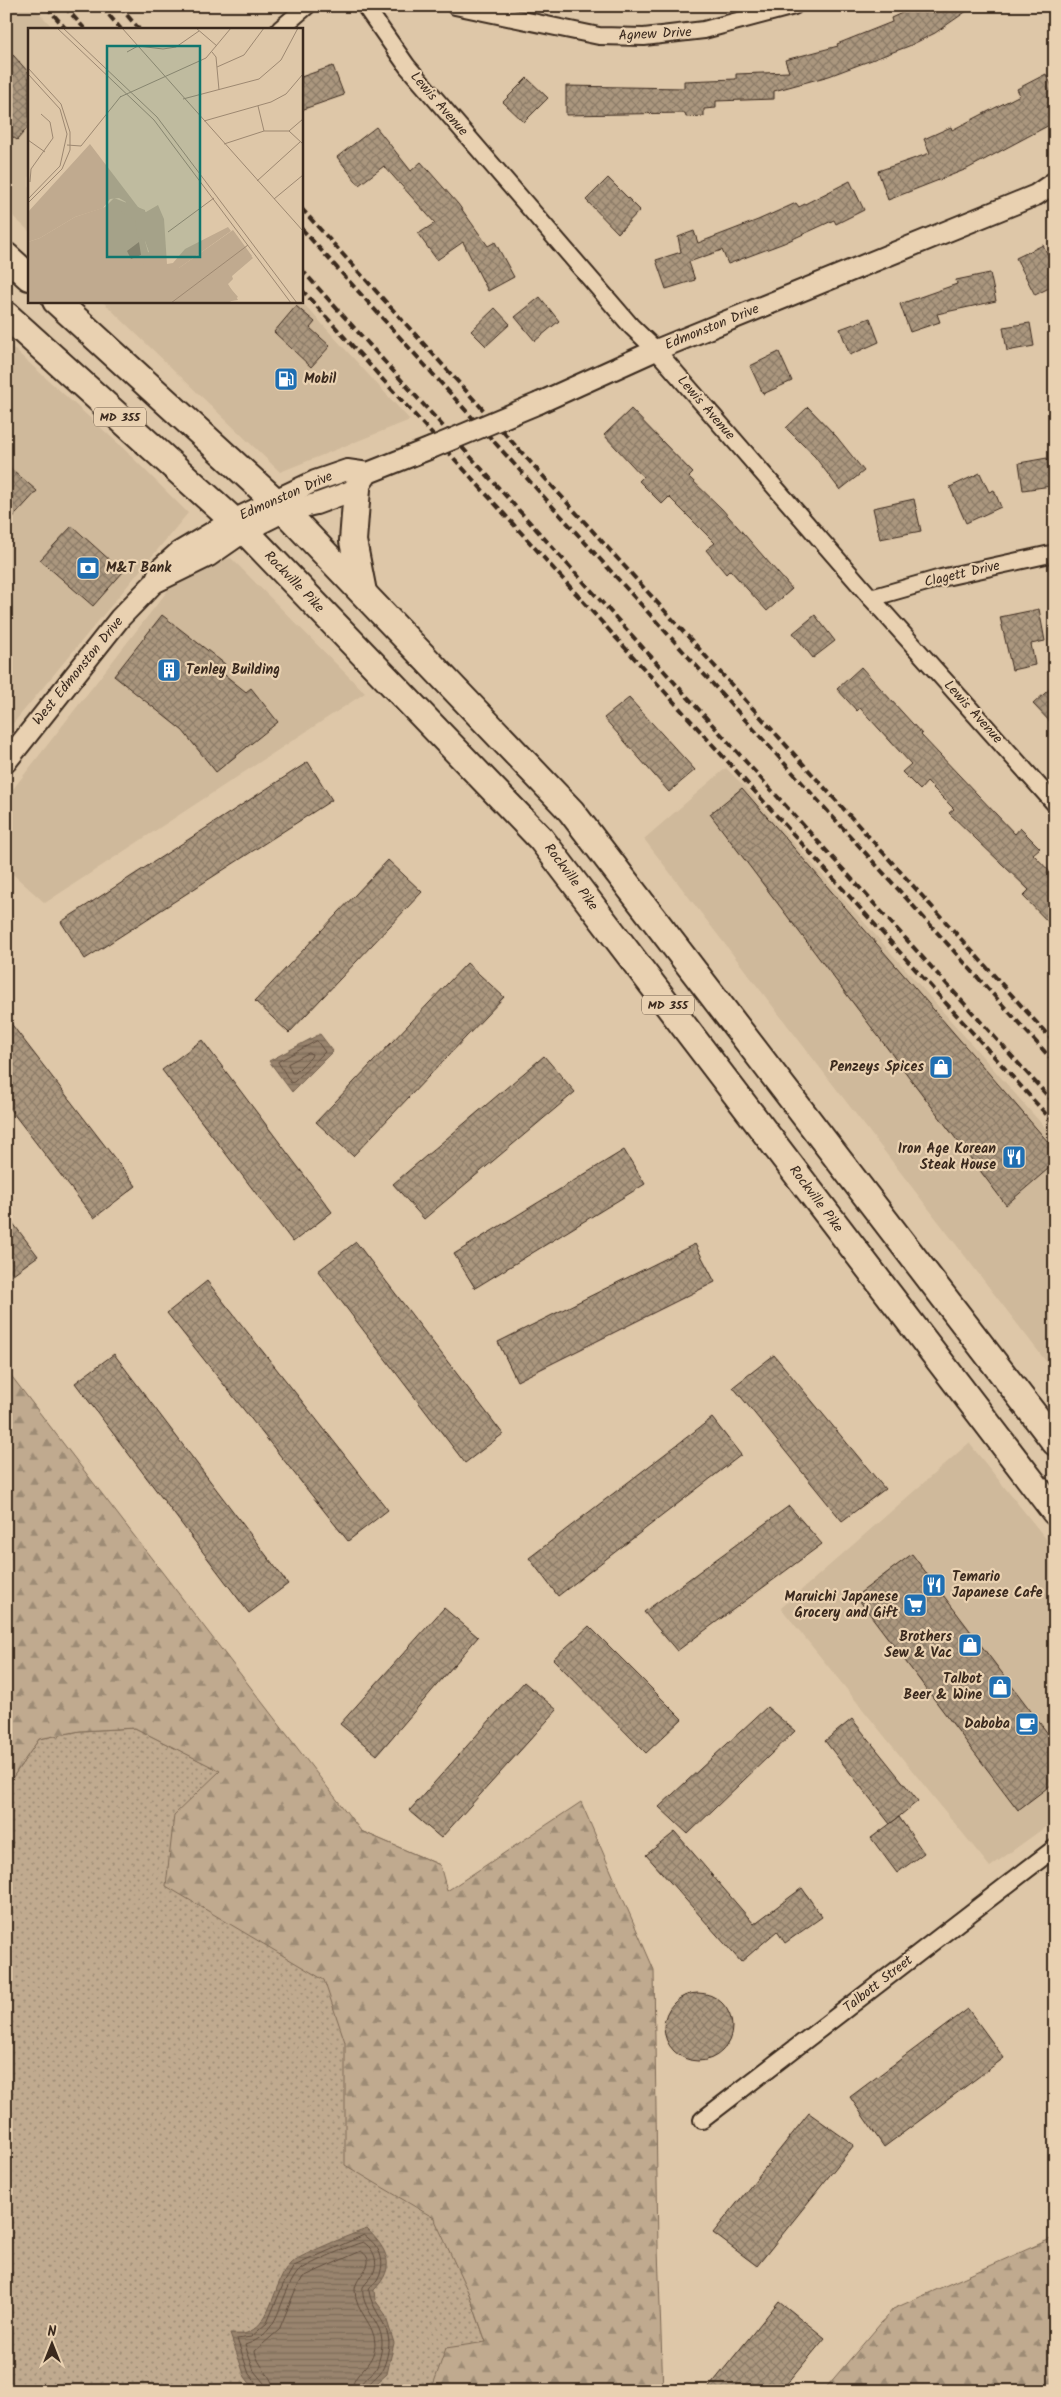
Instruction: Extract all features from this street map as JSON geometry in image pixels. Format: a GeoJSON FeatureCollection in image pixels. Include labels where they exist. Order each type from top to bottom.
{"type":"FeatureCollection","features":[{"type":"Feature","properties":{"kind":"main road"},"geometry":{"type":"LineString","coordinates":[[6,256],[28,276]]}},
{"type":"Feature","properties":{"kind":"main road","name":"MD 355"},"geometry":{"type":"LineString","coordinates":[[57,302],[280,506],[571,811],[1055,1442]]}},
{"type":"Feature","properties":{"kind":"main road","name":"Rockville Pike"},"geometry":{"type":"LineString","coordinates":[[6,315],[239,525],[541,839],[1055,1512]]}},
{"type":"Feature","properties":{"kind":"main road"},"geometry":{"type":"LineString","coordinates":[[362,481],[353,541],[363,592]]}},
{"type":"Feature","properties":{"kind":"street"},"geometry":{"type":"LineString","coordinates":[[281,28],[307,6]]}},
{"type":"Feature","properties":{"kind":"street","name":"Lewis Avenue"},"geometry":{"type":"LineString","coordinates":[[365,6],[407,66],[631,326],[656,350],[871,598],[1055,804]]}},
{"type":"Feature","properties":{"kind":"street","name":"Agnew Drive"},"geometry":{"type":"LineString","coordinates":[[455,6],[598,36],[644,37],[704,30],[794,6]]}},
{"type":"Feature","properties":{"kind":"street","name":"Edmonston Drive"},"geometry":{"type":"LineString","coordinates":[[239,525],[280,506],[316,504],[431,448],[539,403],[656,350],[1036,194],[1055,182]]}},
{"type":"Feature","properties":{"kind":"street","name":"West Edmonston Drive"},"geometry":{"type":"LineString","coordinates":[[6,762],[120,618],[154,583],[209,556],[239,525]]}},
{"type":"Feature","properties":{"kind":"street","name":"Clagett Drive"},"geometry":{"type":"LineString","coordinates":[[871,598],[941,578],[1055,553]]}},
{"type":"Feature","properties":{"kind":"street","name":"Talbott Street"},"geometry":{"type":"LineString","coordinates":[[702,2120],[1055,1848]]}},
{"type":"Feature","properties":{"kind":"shaded area"},"geometry":{"type":"Polygon","coordinates":[[[6,6],[33,6],[53,28],[28,28],[28,230],[6,210],[6,6]]]}},
{"type":"Feature","properties":{"kind":"shaded area"},"geometry":{"type":"Polygon","coordinates":[[[103,302],[302,302],[410,420],[280,472],[103,302]]]}},
{"type":"Feature","properties":{"kind":"shaded area"},"geometry":{"type":"Polygon","coordinates":[[[6,342],[120,445],[188,513],[6,732],[6,342]]]}},
{"type":"Feature","properties":{"kind":"shaded area"},"geometry":{"type":"Polygon","coordinates":[[[231,558],[365,693],[45,903],[6,868],[6,798],[183,571],[231,558]]]}},
{"type":"Feature","properties":{"kind":"shaded area"},"geometry":{"type":"Polygon","coordinates":[[[726,768],[745,787],[1055,1139],[1055,1373],[644,839],[726,768]]]}},
{"type":"Feature","properties":{"kind":"shaded area"},"geometry":{"type":"Polygon","coordinates":[[[969,1443],[1055,1550],[1055,1820],[990,1867],[781,1608],[969,1443]]]}},
{"type":"Feature","properties":{"kind":"green space"},"geometry":{"type":"Polygon","coordinates":[[[6,1369],[361,1831],[440,1865],[447,1891],[581,1802],[654,1970],[658,2249],[663,2391],[431,2391],[446,2348],[486,2342],[469,2294],[434,2218],[345,2165],[345,2042],[324,1980],[166,1886],[174,1815],[220,1771],[135,1728],[80,1731],[39,1739],[6,1787],[6,1369]]]}},
{"type":"Feature","properties":{"kind":"green space"},"geometry":{"type":"Polygon","coordinates":[[[135,1728],[221,1771],[440,1865],[469,2294],[486,2342],[493,2391],[6,2391],[6,1787],[39,1739],[80,1731],[135,1728]]]}},
{"type":"Feature","properties":{"kind":"green space"},"geometry":{"type":"Polygon","coordinates":[[[1055,2237],[1055,2381],[1043,2391],[823,2391],[893,2309],[1055,2237]]]}},
{"type":"Feature","properties":{"kind":"water"},"geometry":{"type":"Polygon","coordinates":[[[320,1034],[333,1051],[292,1092],[269,1061],[320,1034]]]}},
{"type":"Feature","properties":{"kind":"water"},"geometry":{"type":"Polygon","coordinates":[[[367,2229],[380,2244],[387,2258],[385,2274],[374,2290],[375,2300],[385,2314],[394,2343],[387,2374],[368,2391],[256,2391],[245,2377],[230,2334],[245,2334],[257,2327],[268,2311],[284,2272],[295,2260],[314,2250],[367,2229]]]}},
{"type":"Feature","properties":{"kind":"building"},"geometry":{"type":"Polygon","coordinates":[[[917,6],[974,6],[935,33],[909,46],[829,76],[774,91],[774,99],[716,101],[716,108],[704,109],[704,116],[686,117],[685,113],[566,115],[566,86],[684,88],[684,81],[736,79],[736,74],[789,72],[785,60],[838,46],[837,44],[892,22],[891,18],[917,6]]]}},
{"type":"Feature","properties":{"kind":"building"},"geometry":{"type":"Polygon","coordinates":[[[6,47],[28,72],[28,127],[17,140],[6,132],[6,47]]]}},
{"type":"Feature","properties":{"kind":"building"},"geometry":{"type":"Polygon","coordinates":[[[333,66],[344,95],[302,110],[302,77],[333,66]]]}},
{"type":"Feature","properties":{"kind":"building"},"geometry":{"type":"Polygon","coordinates":[[[1046,74],[1055,92],[1055,122],[967,169],[888,200],[878,171],[930,153],[924,139],[951,127],[952,130],[1020,95],[1017,89],[1046,74]]]}},
{"type":"Feature","properties":{"kind":"building"},"geometry":{"type":"Polygon","coordinates":[[[527,78],[548,98],[524,122],[503,102],[527,78]]]}},
{"type":"Feature","properties":{"kind":"building"},"geometry":{"type":"Polygon","coordinates":[[[376,127],[411,171],[421,162],[458,204],[488,246],[495,242],[514,277],[488,291],[463,242],[437,260],[418,234],[435,223],[384,166],[359,185],[337,157],[376,127]]]}},
{"type":"Feature","properties":{"kind":"building"},"geometry":{"type":"Polygon","coordinates":[[[608,178],[640,210],[618,233],[586,200],[608,178]]]}},
{"type":"Feature","properties":{"kind":"building"},"geometry":{"type":"Polygon","coordinates":[[[850,181],[864,210],[836,224],[834,220],[784,243],[728,264],[722,250],[689,262],[695,280],[666,289],[656,260],[681,252],[678,237],[694,231],[698,243],[796,203],[799,207],[850,181]]]}},
{"type":"Feature","properties":{"kind":"building"},"geometry":{"type":"Polygon","coordinates":[[[1043,245],[1055,269],[1055,285],[1035,295],[1016,258],[1043,245]]]}},
{"type":"Feature","properties":{"kind":"building"},"geometry":{"type":"Polygon","coordinates":[[[990,273],[996,301],[937,314],[940,322],[910,332],[900,304],[957,284],[956,280],[990,273]]]}},
{"type":"Feature","properties":{"kind":"building"},"geometry":{"type":"Polygon","coordinates":[[[540,297],[559,321],[535,341],[515,317],[540,297]]]}},
{"type":"Feature","properties":{"kind":"building"},"geometry":{"type":"Polygon","coordinates":[[[296,306],[315,322],[310,328],[330,346],[311,367],[274,332],[296,306]]]}},
{"type":"Feature","properties":{"kind":"building"},"geometry":{"type":"Polygon","coordinates":[[[495,308],[510,324],[486,346],[471,331],[495,308]]]}},
{"type":"Feature","properties":{"kind":"building"},"geometry":{"type":"Polygon","coordinates":[[[870,318],[879,342],[850,355],[840,329],[870,318]]]}},
{"type":"Feature","properties":{"kind":"building"},"geometry":{"type":"Polygon","coordinates":[[[1030,323],[1034,346],[1007,351],[1003,327],[1030,323]]]}},
{"type":"Feature","properties":{"kind":"building"},"geometry":{"type":"Polygon","coordinates":[[[779,352],[792,381],[763,394],[750,366],[779,352]]]}},
{"type":"Feature","properties":{"kind":"building"},"geometry":{"type":"Polygon","coordinates":[[[808,407],[836,436],[864,471],[840,490],[815,457],[786,428],[808,407]]]}},
{"type":"Feature","properties":{"kind":"building"},"geometry":{"type":"Polygon","coordinates":[[[631,409],[693,473],[689,477],[722,509],[792,589],[767,611],[730,570],[726,574],[706,550],[715,543],[669,497],[662,504],[639,481],[643,477],[604,435],[631,409]]]}},
{"type":"Feature","properties":{"kind":"building"},"geometry":{"type":"Polygon","coordinates":[[[1047,458],[1051,486],[1023,490],[1019,463],[1047,458]]]}},
{"type":"Feature","properties":{"kind":"building"},"geometry":{"type":"Polygon","coordinates":[[[6,464],[37,491],[6,525],[6,464]]]}},
{"type":"Feature","properties":{"kind":"building"},"geometry":{"type":"Polygon","coordinates":[[[980,473],[989,492],[994,490],[1001,507],[966,523],[950,487],[980,473]]]}},
{"type":"Feature","properties":{"kind":"building"},"geometry":{"type":"Polygon","coordinates":[[[914,499],[921,531],[880,539],[873,508],[914,499]]]}},
{"type":"Feature","properties":{"kind":"building"},"geometry":{"type":"Polygon","coordinates":[[[72,526],[123,572],[93,606],[40,560],[72,526]]]}},
{"type":"Feature","properties":{"kind":"building"},"geometry":{"type":"Polygon","coordinates":[[[1039,609],[1045,641],[1031,644],[1035,665],[1012,670],[1000,617],[1039,609]]]}},
{"type":"Feature","properties":{"kind":"building"},"geometry":{"type":"Polygon","coordinates":[[[162,615],[225,664],[220,671],[246,692],[251,688],[278,722],[216,772],[183,731],[114,676],[162,615]]]}},
{"type":"Feature","properties":{"kind":"building"},"geometry":{"type":"Polygon","coordinates":[[[815,615],[835,641],[813,658],[793,633],[815,615]]]}},
{"type":"Feature","properties":{"kind":"building"},"geometry":{"type":"Polygon","coordinates":[[[861,667],[921,735],[1015,834],[1020,828],[1040,848],[1033,854],[1055,877],[1055,929],[1023,896],[1029,890],[949,813],[954,809],[927,782],[920,790],[902,772],[911,764],[860,708],[857,711],[837,689],[861,667]]]}},
{"type":"Feature","properties":{"kind":"building"},"geometry":{"type":"Polygon","coordinates":[[[1055,684],[1055,727],[1033,704],[1055,684]]]}},
{"type":"Feature","properties":{"kind":"building"},"geometry":{"type":"Polygon","coordinates":[[[629,698],[695,770],[669,792],[604,718],[629,698]]]}},
{"type":"Feature","properties":{"kind":"building"},"geometry":{"type":"Polygon","coordinates":[[[308,762],[332,800],[85,959],[61,922],[308,762]]]}},
{"type":"Feature","properties":{"kind":"building"},"geometry":{"type":"Polygon","coordinates":[[[742,788],[1055,1150],[1055,1163],[1006,1205],[710,814],[742,788]]]}},
{"type":"Feature","properties":{"kind":"building"},"geometry":{"type":"Polygon","coordinates":[[[388,860],[422,892],[289,1033],[255,1001],[388,860]]]}},
{"type":"Feature","properties":{"kind":"building"},"geometry":{"type":"Polygon","coordinates":[[[467,963],[504,997],[353,1156],[316,1122],[467,963]]]}},
{"type":"Feature","properties":{"kind":"building"},"geometry":{"type":"Polygon","coordinates":[[[6,1017],[136,1186],[94,1218],[6,1104],[6,1017]]]}},
{"type":"Feature","properties":{"kind":"building"},"geometry":{"type":"Polygon","coordinates":[[[202,1040],[332,1212],[293,1242],[162,1070],[202,1040]]]}},
{"type":"Feature","properties":{"kind":"building"},"geometry":{"type":"Polygon","coordinates":[[[544,1056],[575,1092],[424,1219],[393,1184],[544,1056]]]}},
{"type":"Feature","properties":{"kind":"building"},"geometry":{"type":"Polygon","coordinates":[[[624,1150],[645,1184],[475,1288],[454,1254],[624,1150]]]}},
{"type":"Feature","properties":{"kind":"building"},"geometry":{"type":"Polygon","coordinates":[[[6,1214],[38,1256],[6,1279],[6,1214]]]}},
{"type":"Feature","properties":{"kind":"building"},"geometry":{"type":"Polygon","coordinates":[[[356,1242],[503,1434],[465,1463],[318,1271],[356,1242]]]}},
{"type":"Feature","properties":{"kind":"building"},"geometry":{"type":"Polygon","coordinates":[[[695,1244],[715,1282],[517,1381],[498,1342],[695,1244]]]}},
{"type":"Feature","properties":{"kind":"building"},"geometry":{"type":"Polygon","coordinates":[[[207,1281],[388,1510],[348,1541],[167,1313],[207,1281]]]}},
{"type":"Feature","properties":{"kind":"building"},"geometry":{"type":"Polygon","coordinates":[[[114,1354],[288,1584],[249,1613],[75,1383],[114,1354]]]}},
{"type":"Feature","properties":{"kind":"building"},"geometry":{"type":"Polygon","coordinates":[[[774,1355],[885,1489],[842,1521],[733,1387],[774,1355]]]}},
{"type":"Feature","properties":{"kind":"building"},"geometry":{"type":"Polygon","coordinates":[[[712,1418],[741,1455],[558,1596],[529,1558],[712,1418]]]}},
{"type":"Feature","properties":{"kind":"building"},"geometry":{"type":"Polygon","coordinates":[[[789,1506],[822,1544],[677,1651],[644,1612],[789,1506]]]}},
{"type":"Feature","properties":{"kind":"building"},"geometry":{"type":"Polygon","coordinates":[[[912,1554],[1055,1743],[1055,1782],[1018,1810],[856,1596],[912,1554]]]}},
{"type":"Feature","properties":{"kind":"building"},"geometry":{"type":"Polygon","coordinates":[[[444,1608],[478,1637],[377,1755],[340,1724],[444,1608]]]}},
{"type":"Feature","properties":{"kind":"building"},"geometry":{"type":"Polygon","coordinates":[[[589,1626],[682,1719],[646,1753],[553,1659],[589,1626]]]}},
{"type":"Feature","properties":{"kind":"building"},"geometry":{"type":"Polygon","coordinates":[[[524,1682],[557,1710],[441,1838],[409,1811],[524,1682]]]}},
{"type":"Feature","properties":{"kind":"building"},"geometry":{"type":"Polygon","coordinates":[[[767,1707],[795,1731],[688,1834],[659,1807],[767,1707]]]}},
{"type":"Feature","properties":{"kind":"building"},"geometry":{"type":"Polygon","coordinates":[[[852,1719],[918,1801],[890,1824],[825,1741],[852,1719]]]}},
{"type":"Feature","properties":{"kind":"building"},"geometry":{"type":"Polygon","coordinates":[[[899,1817],[924,1853],[897,1873],[871,1838],[899,1817]]]}},
{"type":"Feature","properties":{"kind":"building"},"geometry":{"type":"Polygon","coordinates":[[[675,1832],[754,1924],[802,1888],[822,1917],[785,1943],[777,1931],[741,1962],[646,1855],[675,1832]]]}},
{"type":"Feature","properties":{"kind":"building"},"geometry":{"type":"Polygon","coordinates":[[[698,1993],[711,1995],[722,2003],[730,2014],[732,2027],[730,2040],[722,2051],[711,2059],[698,2061],[685,2059],[674,2051],[666,2040],[664,2027],[666,2014],[674,2003],[685,1995],[698,1993]]]}},
{"type":"Feature","properties":{"kind":"building"},"geometry":{"type":"Polygon","coordinates":[[[968,2009],[1004,2058],[884,2147],[850,2097],[968,2009]]]}},
{"type":"Feature","properties":{"kind":"building"},"geometry":{"type":"Polygon","coordinates":[[[809,2113],[854,2145],[757,2266],[713,2233],[809,2113]]]}},
{"type":"Feature","properties":{"kind":"building"},"geometry":{"type":"Polygon","coordinates":[[[779,2301],[825,2338],[781,2391],[706,2391],[779,2301]]]}},
{"type":"Feature","properties":{"kind":"railway"},"geometry":{"type":"LineString","coordinates":[[46,6],[65,28]]}},
{"type":"Feature","properties":{"kind":"railway"},"geometry":{"type":"LineString","coordinates":[[64,6],[84,28]]}},
{"type":"Feature","properties":{"kind":"railway"},"geometry":{"type":"LineString","coordinates":[[101,6],[120,28]]}},
{"type":"Feature","properties":{"kind":"railway"},"geometry":{"type":"LineString","coordinates":[[119,6],[138,28]]}},
{"type":"Feature","properties":{"kind":"railway"},"geometry":{"type":"LineString","coordinates":[[302,209],[1055,1043]]}},
{"type":"Feature","properties":{"kind":"railway"},"geometry":{"type":"LineString","coordinates":[[302,229],[1055,1063]]}},
{"type":"Feature","properties":{"kind":"railway"},"geometry":{"type":"LineString","coordinates":[[302,270],[1055,1104]]}},
{"type":"Feature","properties":{"kind":"railway"},"geometry":{"type":"LineString","coordinates":[[302,290],[1055,1124]]}},
{"type":"Feature","properties":{"kind":"place","name":"Mobil"},"geometry":{"type":"Point","coordinates":[286,379]}},
{"type":"Feature","properties":{"kind":"place","name":"M&T Bank"},"geometry":{"type":"Point","coordinates":[88,568]}},
{"type":"Feature","properties":{"kind":"place","name":"Tenley Building"},"geometry":{"type":"Point","coordinates":[169,670]}},
{"type":"Feature","properties":{"kind":"place","name":"Penzeys Spices"},"geometry":{"type":"Point","coordinates":[941,1067]}},
{"type":"Feature","properties":{"kind":"place","name":"Iron Age Korean Steak House"},"geometry":{"type":"Point","coordinates":[1014,1157]}},
{"type":"Feature","properties":{"kind":"place","name":"Temario Japanese Cafe"},"geometry":{"type":"Point","coordinates":[934,1585]}},
{"type":"Feature","properties":{"kind":"place","name":"Maruichi Japanese Grocery and Gift"},"geometry":{"type":"Point","coordinates":[915,1605]}},
{"type":"Feature","properties":{"kind":"place","name":"Brothers Sew & Vac"},"geometry":{"type":"Point","coordinates":[970,1645]}},
{"type":"Feature","properties":{"kind":"place","name":"Talbot Beer & Wine"},"geometry":{"type":"Point","coordinates":[1000,1687]}},
{"type":"Feature","properties":{"kind":"place","name":"Daboba"},"geometry":{"type":"Point","coordinates":[1027,1724]}}]}
